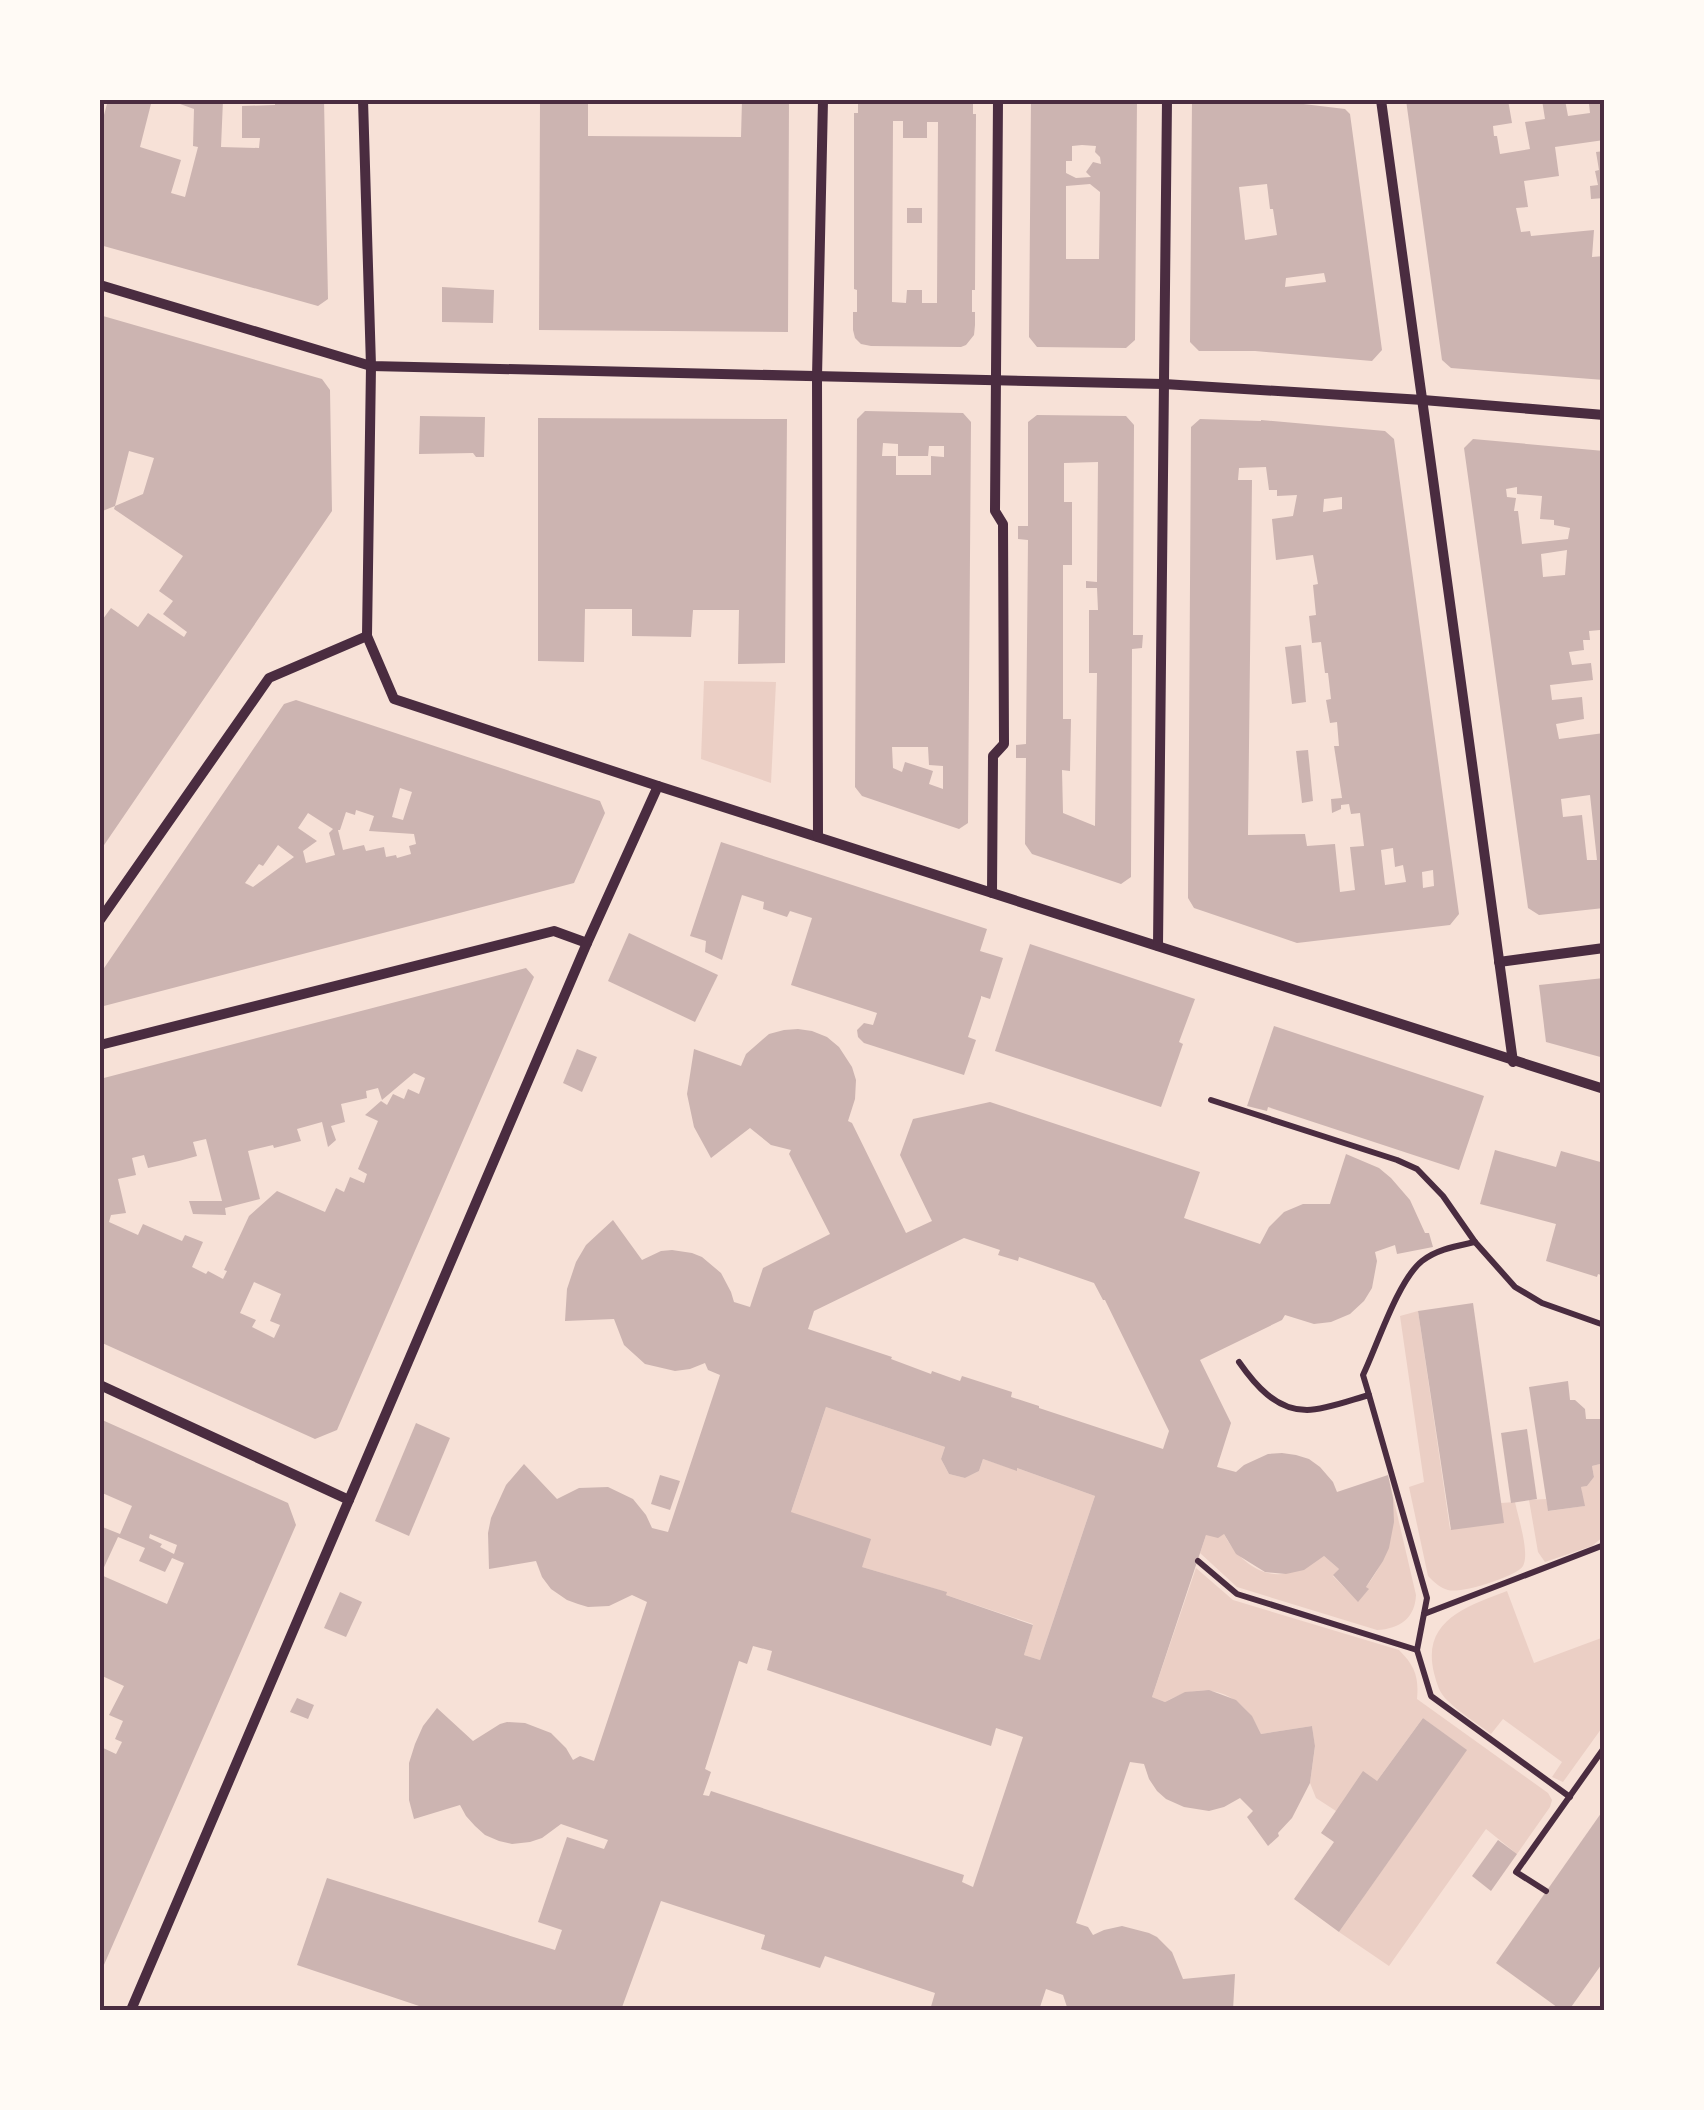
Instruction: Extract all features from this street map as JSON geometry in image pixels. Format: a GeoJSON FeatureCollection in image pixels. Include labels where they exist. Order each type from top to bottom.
{"type":"FeatureCollection","features":[{"type":"Feature","properties":{"kind":"street"},"geometry":{"type":"LineString","coordinates":[[364,100],[371,366],[368,636],[394,699],[1604,1089]]}},
{"type":"Feature","properties":{"kind":"street"},"geometry":{"type":"LineString","coordinates":[[818,837],[817,377],[822,100]]}},
{"type":"Feature","properties":{"kind":"street"},"geometry":{"type":"LineString","coordinates":[[992,893],[993,756],[1004,744],[1003,524],[995,512],[998,100]]}},
{"type":"Feature","properties":{"kind":"street"},"geometry":{"type":"LineString","coordinates":[[1158,946],[1167,100]]}},
{"type":"Feature","properties":{"kind":"street"},"geometry":{"type":"LineString","coordinates":[[1381,100],[1513,1062]]}},
{"type":"Feature","properties":{"kind":"street"},"geometry":{"type":"LineString","coordinates":[[100,284],[371,366],[1164,384],[1604,416]]}},
{"type":"Feature","properties":{"kind":"street"},"geometry":{"type":"LineString","coordinates":[[100,920],[269,678],[368,636]]}},
{"type":"Feature","properties":{"kind":"street"},"geometry":{"type":"LineString","coordinates":[[131,2010],[658,786]]}},
{"type":"Feature","properties":{"kind":"street"},"geometry":{"type":"LineString","coordinates":[[100,1045],[554,930],[587,944]]}},
{"type":"Feature","properties":{"kind":"street"},"geometry":{"type":"LineString","coordinates":[[1498,962],[1604,948]]}},
{"type":"Feature","properties":{"kind":"street"},"geometry":{"type":"LineString","coordinates":[[100,1385],[349,1500]]}},
{"type":"Feature","properties":{"kind":"path"},"geometry":{"type":"LineString","coordinates":[[1212,1100],[1417,1169],[1515,1287],[1542,1303],[1600,1324],[1604,1332]]}},
{"type":"Feature","properties":{"kind":"path"},"geometry":{"type":"LineString","coordinates":[[1475,1242],[1444,1248],[1422,1261],[1406,1280],[1364,1376],[1427,1598],[1417,1650],[1431,1696],[1570,1797]]}},
{"type":"Feature","properties":{"kind":"path"},"geometry":{"type":"LineString","coordinates":[[1240,1362],[1254,1384],[1279,1403],[1307,1410],[1370,1396]]}},
{"type":"Feature","properties":{"kind":"path"},"geometry":{"type":"LineString","coordinates":[[1424,1614],[1604,1545]]}},
{"type":"Feature","properties":{"kind":"path"},"geometry":{"type":"LineString","coordinates":[[1198,1561],[1237,1594],[1417,1650]]}},
{"type":"Feature","properties":{"kind":"path"},"geometry":{"type":"LineString","coordinates":[[1546,1891],[1516,1872],[1604,1748]]}},
{"type":"Feature","properties":{"kind":"shaded area"},"geometry":{"type":"Polygon","coordinates":[[[704,681],[776,682],[771,783],[701,759],[704,681]]]}},
{"type":"Feature","properties":{"kind":"shaded area"},"geometry":{"type":"Polygon","coordinates":[[[1418,1311],[1450,1529],[1501,1503],[1515,1502],[1524,1544],[1525,1560],[1518,1570],[1454,1591],[1428,1576],[1409,1487],[1424,1482],[1400,1316],[1418,1311]]]}},
{"type":"Feature","properties":{"kind":"shaded area"},"geometry":{"type":"Polygon","coordinates":[[[826,1407],[945,1447],[941,1459],[949,1474],[965,1478],[979,1471],[983,1459],[1095,1496],[1040,1660],[1024,1655],[1033,1624],[862,1567],[791,1512],[826,1407]]]}},
{"type":"Feature","properties":{"kind":"shaded area"},"geometry":{"type":"Polygon","coordinates":[[[1604,1463],[1604,1536],[1592,1546],[1545,1562],[1538,1552],[1529,1500],[1546,1499],[1549,1511],[1584,1506],[1581,1487],[1594,1477],[1592,1466],[1604,1463]]]}},
{"type":"Feature","properties":{"kind":"shaded area"},"geometry":{"type":"Polygon","coordinates":[[[1388,1475],[1416,1595],[1409,1616],[1393,1627],[1377,1630],[1237,1587],[1200,1553],[1206,1535],[1224,1534],[1242,1558],[1268,1573],[1288,1573],[1324,1556],[1339,1569],[1333,1576],[1358,1601],[1368,1590],[1366,1587],[1387,1548],[1392,1520],[1388,1475]]]}},
{"type":"Feature","properties":{"kind":"shaded area"},"geometry":{"type":"Polygon","coordinates":[[[1196,1568],[1233,1600],[1399,1650],[1415,1672],[1417,1699],[1548,1793],[1552,1800],[1517,1854],[1486,1829],[1389,1966],[1339,1932],[1466,1750],[1423,1718],[1377,1781],[1336,1811],[1316,1798],[1310,1783],[1315,1747],[1312,1726],[1261,1734],[1244,1708],[1221,1693],[1194,1691],[1165,1702],[1152,1697],[1196,1568]]]}},
{"type":"Feature","properties":{"kind":"shaded area"},"geometry":{"type":"Polygon","coordinates":[[[1507,1591],[1534,1663],[1604,1637],[1604,1725],[1563,1782],[1552,1777],[1562,1762],[1503,1719],[1491,1734],[1448,1701],[1436,1681],[1432,1655],[1441,1628],[1463,1610],[1507,1591]]]}},
{"type":"Feature","properties":{"kind":"building"},"geometry":{"type":"Polygon","coordinates":[[[108,100],[152,100],[140,147],[181,160],[171,193],[185,197],[198,147],[193,146],[194,109],[169,100],[223,100],[221,147],[259,148],[260,138],[242,138],[242,106],[275,105],[275,100],[324,100],[328,299],[318,306],[100,245],[100,130],[108,100]]]}},
{"type":"Feature","properties":{"kind":"building"},"geometry":{"type":"Polygon","coordinates":[[[540,100],[588,100],[588,136],[741,137],[742,100],[789,100],[788,332],[539,330],[540,100]]]}},
{"type":"Feature","properties":{"kind":"building"},"geometry":{"type":"Polygon","coordinates":[[[858,100],[973,100],[975,325],[974,335],[966,345],[871,346],[855,338],[854,113],[858,113],[858,100]],[[893,121],[892,302],[906,303],[907,290],[922,290],[922,303],[937,303],[938,122],[927,122],[927,138],[903,138],[903,121],[893,121]]]}},
{"type":"Feature","properties":{"kind":"building"},"geometry":{"type":"Polygon","coordinates":[[[1031,100],[1137,100],[1135,340],[1126,348],[1037,347],[1029,337],[1031,100]],[[1072,146],[1072,161],[1066,161],[1066,173],[1076,178],[1091,177],[1086,172],[1093,162],[1101,164],[1096,146],[1072,146]],[[1090,184],[1066,186],[1066,259],[1099,259],[1100,192],[1090,184]]]}},
{"type":"Feature","properties":{"kind":"building"},"geometry":{"type":"Polygon","coordinates":[[[1192,100],[1269,100],[1345,109],[1350,114],[1382,350],[1372,361],[1255,351],[1199,351],[1190,342],[1192,100]],[[1267,184],[1239,187],[1245,240],[1277,235],[1267,184]],[[1324,273],[1286,278],[1285,287],[1326,282],[1324,273]]]}},
{"type":"Feature","properties":{"kind":"building"},"geometry":{"type":"Polygon","coordinates":[[[1406,100],[1508,100],[1512,123],[1493,126],[1500,154],[1530,149],[1525,122],[1545,119],[1542,100],[1565,100],[1568,116],[1590,113],[1589,104],[1604,100],[1604,140],[1555,147],[1559,176],[1524,181],[1528,207],[1516,208],[1521,232],[1530,231],[1531,236],[1594,230],[1592,257],[1604,256],[1604,380],[1451,368],[1442,360],[1406,100]]]}},
{"type":"Feature","properties":{"kind":"building"},"geometry":{"type":"Polygon","coordinates":[[[1604,151],[1604,198],[1591,199],[1590,186],[1598,185],[1596,152],[1604,151]]]}},
{"type":"Feature","properties":{"kind":"building"},"geometry":{"type":"Polygon","coordinates":[[[907,208],[922,208],[922,223],[907,223],[907,208]]]}},
{"type":"Feature","properties":{"kind":"building"},"geometry":{"type":"Polygon","coordinates":[[[442,287],[494,290],[493,323],[442,322],[442,287]]]}},
{"type":"Feature","properties":{"kind":"building"},"geometry":{"type":"Polygon","coordinates":[[[103,316],[322,379],[330,390],[332,511],[100,851],[100,623],[111,608],[138,627],[148,613],[184,637],[187,632],[163,614],[173,601],[159,591],[183,556],[114,509],[115,506],[100,512],[103,316]],[[129,451],[115,506],[143,494],[154,458],[129,451]]]}},
{"type":"Feature","properties":{"kind":"building"},"geometry":{"type":"Polygon","coordinates":[[[865,411],[963,413],[971,422],[968,823],[959,829],[862,796],[855,787],[857,419],[865,411]],[[883,443],[882,456],[896,456],[896,475],[931,475],[931,456],[944,457],[944,446],[929,446],[928,456],[898,456],[898,444],[883,443]],[[892,747],[893,768],[902,772],[905,762],[933,771],[929,784],[943,789],[943,766],[929,765],[928,747],[892,747]]]}},
{"type":"Feature","properties":{"kind":"building"},"geometry":{"type":"Polygon","coordinates":[[[1037,415],[1126,416],[1134,425],[1133,635],[1143,635],[1142,648],[1132,649],[1131,877],[1121,884],[1032,854],[1025,844],[1026,758],[1016,758],[1016,745],[1026,744],[1028,540],[1018,539],[1018,526],[1028,526],[1028,422],[1037,415]],[[1098,462],[1064,463],[1064,502],[1072,502],[1072,565],[1063,565],[1063,719],[1071,719],[1070,771],[1062,770],[1063,813],[1095,826],[1097,673],[1089,673],[1089,610],[1098,610],[1097,588],[1086,588],[1086,581],[1097,582],[1098,462]]]}},
{"type":"Feature","properties":{"kind":"building"},"geometry":{"type":"Polygon","coordinates":[[[420,416],[485,417],[484,457],[473,453],[419,454],[420,416]]]}},
{"type":"Feature","properties":{"kind":"building"},"geometry":{"type":"Polygon","coordinates":[[[538,418],[787,419],[785,663],[738,664],[739,610],[693,610],[691,637],[632,636],[632,609],[585,609],[584,662],[538,661],[538,418]]]}},
{"type":"Feature","properties":{"kind":"building"},"geometry":{"type":"Polygon","coordinates":[[[1200,419],[1261,420],[1385,431],[1394,439],[1459,914],[1450,925],[1297,943],[1194,908],[1188,898],[1191,427],[1200,419]],[[1266,467],[1239,468],[1238,480],[1252,480],[1248,835],[1305,834],[1307,846],[1335,844],[1340,892],[1355,890],[1350,847],[1364,846],[1360,813],[1351,814],[1349,804],[1332,813],[1331,799],[1342,798],[1334,746],[1339,746],[1337,722],[1330,723],[1326,700],[1331,699],[1321,642],[1312,643],[1309,616],[1316,615],[1313,585],[1318,584],[1313,555],[1276,560],[1272,519],[1293,516],[1297,495],[1277,496],[1277,490],[1269,490],[1266,467]],[[1342,497],[1324,499],[1323,512],[1342,509],[1342,497]],[[1393,848],[1381,850],[1385,885],[1406,882],[1403,865],[1395,867],[1393,848]],[[1433,870],[1422,872],[1423,888],[1434,886],[1433,870]]]}},
{"type":"Feature","properties":{"kind":"building"},"geometry":{"type":"Polygon","coordinates":[[[1473,439],[1604,451],[1604,596],[1600,630],[1589,631],[1590,640],[1583,640],[1584,650],[1569,652],[1572,665],[1591,663],[1593,680],[1550,685],[1552,700],[1582,697],[1584,719],[1556,724],[1559,739],[1604,733],[1604,908],[1539,915],[1528,908],[1464,448],[1473,439]],[[1517,487],[1506,489],[1507,497],[1516,498],[1514,511],[1518,511],[1522,544],[1568,539],[1570,528],[1554,525],[1554,520],[1540,519],[1542,496],[1517,494],[1517,487]],[[1567,550],[1541,554],[1543,577],[1565,575],[1567,550]],[[1590,795],[1561,799],[1563,817],[1582,815],[1587,860],[1597,860],[1590,795]]]}},
{"type":"Feature","properties":{"kind":"building"},"geometry":{"type":"Polygon","coordinates":[[[1301,645],[1306,702],[1292,704],[1285,647],[1301,645]]]}},
{"type":"Feature","properties":{"kind":"building"},"geometry":{"type":"Polygon","coordinates":[[[296,700],[600,801],[605,813],[574,883],[100,1007],[100,974],[284,704],[296,700]],[[400,788],[392,817],[403,820],[412,792],[400,788]],[[356,810],[355,815],[346,812],[338,830],[343,850],[364,845],[366,851],[384,847],[386,857],[411,854],[409,846],[416,844],[414,834],[369,831],[374,816],[356,810]],[[308,813],[298,828],[317,841],[303,851],[306,863],[335,855],[329,833],[333,829],[308,813]],[[278,845],[263,866],[259,864],[245,883],[253,887],[294,857],[278,845]]]}},
{"type":"Feature","properties":{"kind":"building"},"geometry":{"type":"Polygon","coordinates":[[[1308,750],[1313,801],[1302,803],[1296,751],[1308,750]]]}},
{"type":"Feature","properties":{"kind":"building"},"geometry":{"type":"Polygon","coordinates":[[[721,842],[987,929],[980,951],[1003,958],[990,999],[981,996],[968,1037],[976,1040],[964,1075],[864,1043],[857,1030],[864,1023],[873,1025],[877,1013],[791,985],[812,918],[790,911],[787,917],[763,909],[764,902],[742,895],[722,960],[705,952],[706,941],[690,936],[721,842]]]}},
{"type":"Feature","properties":{"kind":"building"},"geometry":{"type":"Polygon","coordinates":[[[629,933],[718,975],[695,1022],[608,981],[629,933]]]}},
{"type":"Feature","properties":{"kind":"building"},"geometry":{"type":"Polygon","coordinates":[[[1030,944],[1195,999],[1161,1107],[995,1051],[1030,944]]]}},
{"type":"Feature","properties":{"kind":"building"},"geometry":{"type":"Polygon","coordinates":[[[526,968],[534,977],[337,1430],[315,1439],[100,1342],[100,1079],[526,968]],[[414,1073],[382,1100],[378,1088],[366,1091],[367,1098],[341,1104],[345,1122],[331,1126],[336,1140],[328,1147],[322,1122],[297,1129],[301,1141],[248,1151],[260,1199],[225,1208],[226,1215],[193,1214],[189,1201],[222,1201],[206,1139],[193,1142],[197,1156],[179,1161],[148,1168],[144,1155],[132,1158],[136,1175],[118,1179],[126,1213],[111,1215],[109,1222],[138,1235],[143,1224],[182,1241],[185,1235],[203,1242],[192,1267],[223,1279],[249,1216],[277,1191],[325,1212],[336,1188],[344,1192],[350,1177],[364,1183],[367,1174],[358,1169],[378,1121],[365,1115],[381,1101],[387,1105],[393,1094],[404,1099],[408,1089],[419,1094],[425,1078],[414,1073]],[[254,1282],[240,1313],[256,1320],[252,1327],[274,1338],[280,1325],[270,1321],[281,1294],[254,1282]]]}},
{"type":"Feature","properties":{"kind":"building"},"geometry":{"type":"Polygon","coordinates":[[[1604,978],[1604,1058],[1546,1042],[1539,985],[1604,978]]]}},
{"type":"Feature","properties":{"kind":"building"},"geometry":{"type":"Polygon","coordinates":[[[1274,1026],[1484,1096],[1459,1170],[1268,1107],[1267,1111],[1247,1106],[1274,1026]]]}},
{"type":"Feature","properties":{"kind":"building"},"geometry":{"type":"Polygon","coordinates":[[[812,1031],[827,1037],[852,1067],[855,1099],[848,1121],[906,1233],[932,1221],[900,1155],[913,1119],[990,1102],[1200,1172],[1184,1218],[1260,1244],[1284,1212],[1303,1204],[1330,1204],[1346,1154],[1379,1168],[1391,1178],[1410,1200],[1425,1233],[1429,1233],[1433,1247],[1397,1254],[1395,1245],[1375,1252],[1372,1288],[1350,1314],[1314,1324],[1285,1315],[1282,1320],[1200,1360],[1231,1423],[1217,1467],[1236,1472],[1268,1454],[1296,1455],[1320,1467],[1337,1492],[1388,1475],[1393,1498],[1389,1548],[1366,1587],[1369,1589],[1358,1602],[1333,1575],[1339,1569],[1324,1556],[1304,1570],[1286,1574],[1265,1572],[1236,1554],[1224,1534],[1218,1538],[1206,1535],[1152,1697],[1165,1702],[1185,1692],[1209,1690],[1236,1700],[1252,1716],[1261,1734],[1312,1726],[1315,1746],[1310,1783],[1292,1818],[1268,1846],[1247,1817],[1253,1811],[1240,1798],[1209,1811],[1184,1807],[1157,1791],[1144,1764],[1130,1762],[1076,1923],[1088,1927],[1093,1935],[1122,1926],[1157,1937],[1172,1952],[1183,1979],[1235,1974],[1233,2010],[1068,2010],[1063,1995],[1046,1989],[1039,2010],[930,2010],[935,1993],[825,1956],[820,1968],[761,1949],[765,1935],[661,1901],[621,2010],[431,2010],[297,1965],[327,1878],[555,1950],[562,1930],[538,1922],[567,1837],[604,1849],[608,1840],[561,1824],[530,1842],[499,1841],[475,1826],[460,1805],[414,1819],[409,1800],[409,1763],[423,1726],[437,1708],[473,1741],[500,1724],[525,1723],[551,1733],[573,1760],[580,1756],[594,1761],[647,1602],[632,1595],[609,1606],[588,1607],[567,1600],[551,1589],[536,1561],[489,1569],[491,1518],[506,1485],[524,1464],[557,1499],[579,1488],[608,1487],[633,1499],[652,1528],[668,1532],[720,1375],[708,1370],[705,1363],[675,1371],[645,1364],[624,1345],[614,1319],[565,1321],[567,1289],[586,1245],[613,1220],[642,1260],[672,1250],[702,1257],[721,1273],[734,1302],[750,1307],[763,1268],[830,1234],[789,1154],[791,1150],[771,1145],[750,1128],[711,1158],[694,1127],[687,1094],[694,1049],[741,1066],[746,1054],[769,1034],[812,1031]],[[964,1238],[814,1311],[808,1329],[931,1374],[932,1371],[960,1381],[962,1376],[1012,1392],[1011,1397],[1039,1408],[1163,1449],[1169,1431],[1094,1283],[1019,1257],[1018,1261],[998,1255],[1000,1250],[964,1238]],[[826,1407],[791,1512],[871,1539],[862,1567],[947,1592],[946,1595],[1033,1625],[1024,1655],[1040,1660],[1095,1496],[983,1459],[979,1471],[965,1478],[949,1474],[941,1459],[945,1447],[826,1407]],[[753,1646],[747,1664],[739,1661],[705,1769],[711,1772],[703,1795],[709,1796],[711,1791],[964,1875],[962,1882],[973,1887],[1023,1737],[996,1728],[991,1746],[767,1670],[772,1651],[753,1646]]]}},
{"type":"Feature","properties":{"kind":"building"},"geometry":{"type":"Polygon","coordinates":[[[577,1049],[597,1057],[582,1092],[563,1083],[577,1049]]]}},
{"type":"Feature","properties":{"kind":"building"},"geometry":{"type":"Polygon","coordinates":[[[1495,1150],[1556,1167],[1561,1151],[1604,1163],[1604,1276],[1546,1261],[1556,1224],[1480,1204],[1495,1150]]]}},
{"type":"Feature","properties":{"kind":"building"},"geometry":{"type":"Polygon","coordinates":[[[1473,1303],[1504,1523],[1451,1530],[1418,1311],[1473,1303]]]}},
{"type":"Feature","properties":{"kind":"building"},"geometry":{"type":"Polygon","coordinates":[[[1568,1381],[1570,1400],[1585,1409],[1586,1419],[1604,1419],[1604,1463],[1592,1466],[1594,1477],[1581,1487],[1585,1506],[1548,1511],[1529,1387],[1568,1381]]]}},
{"type":"Feature","properties":{"kind":"building"},"geometry":{"type":"Polygon","coordinates":[[[100,1419],[288,1503],[296,1525],[100,1974],[100,1749],[116,1754],[122,1742],[115,1739],[123,1721],[109,1715],[124,1686],[100,1675],[100,1577],[167,1604],[184,1563],[172,1558],[165,1572],[139,1561],[145,1548],[118,1537],[100,1576],[100,1526],[120,1534],[132,1506],[100,1492],[100,1419]],[[150,1534],[149,1538],[174,1554],[177,1545],[150,1534]]]}},
{"type":"Feature","properties":{"kind":"building"},"geometry":{"type":"Polygon","coordinates":[[[416,1423],[450,1438],[409,1536],[375,1521],[416,1423]]]}},
{"type":"Feature","properties":{"kind":"building"},"geometry":{"type":"Polygon","coordinates":[[[1527,1429],[1537,1499],[1511,1503],[1501,1433],[1527,1429]]]}},
{"type":"Feature","properties":{"kind":"building"},"geometry":{"type":"Polygon","coordinates":[[[660,1475],[680,1481],[670,1510],[651,1504],[660,1475]]]}},
{"type":"Feature","properties":{"kind":"building"},"geometry":{"type":"Polygon","coordinates":[[[340,1592],[362,1602],[346,1637],[324,1628],[340,1592]]]}},
{"type":"Feature","properties":{"kind":"building"},"geometry":{"type":"Polygon","coordinates":[[[297,1698],[314,1705],[308,1719],[290,1712],[297,1698]]]}},
{"type":"Feature","properties":{"kind":"building"},"geometry":{"type":"Polygon","coordinates":[[[1423,1718],[1467,1750],[1339,1932],[1294,1899],[1334,1842],[1321,1833],[1363,1771],[1377,1781],[1423,1718]]]}},
{"type":"Feature","properties":{"kind":"building"},"geometry":{"type":"Polygon","coordinates":[[[1604,1809],[1604,1961],[1569,2010],[1561,2010],[1496,1963],[1604,1809]]]}},
{"type":"Feature","properties":{"kind":"building"},"geometry":{"type":"Polygon","coordinates":[[[1498,1840],[1517,1854],[1491,1891],[1472,1876],[1498,1840]]]}}]}
